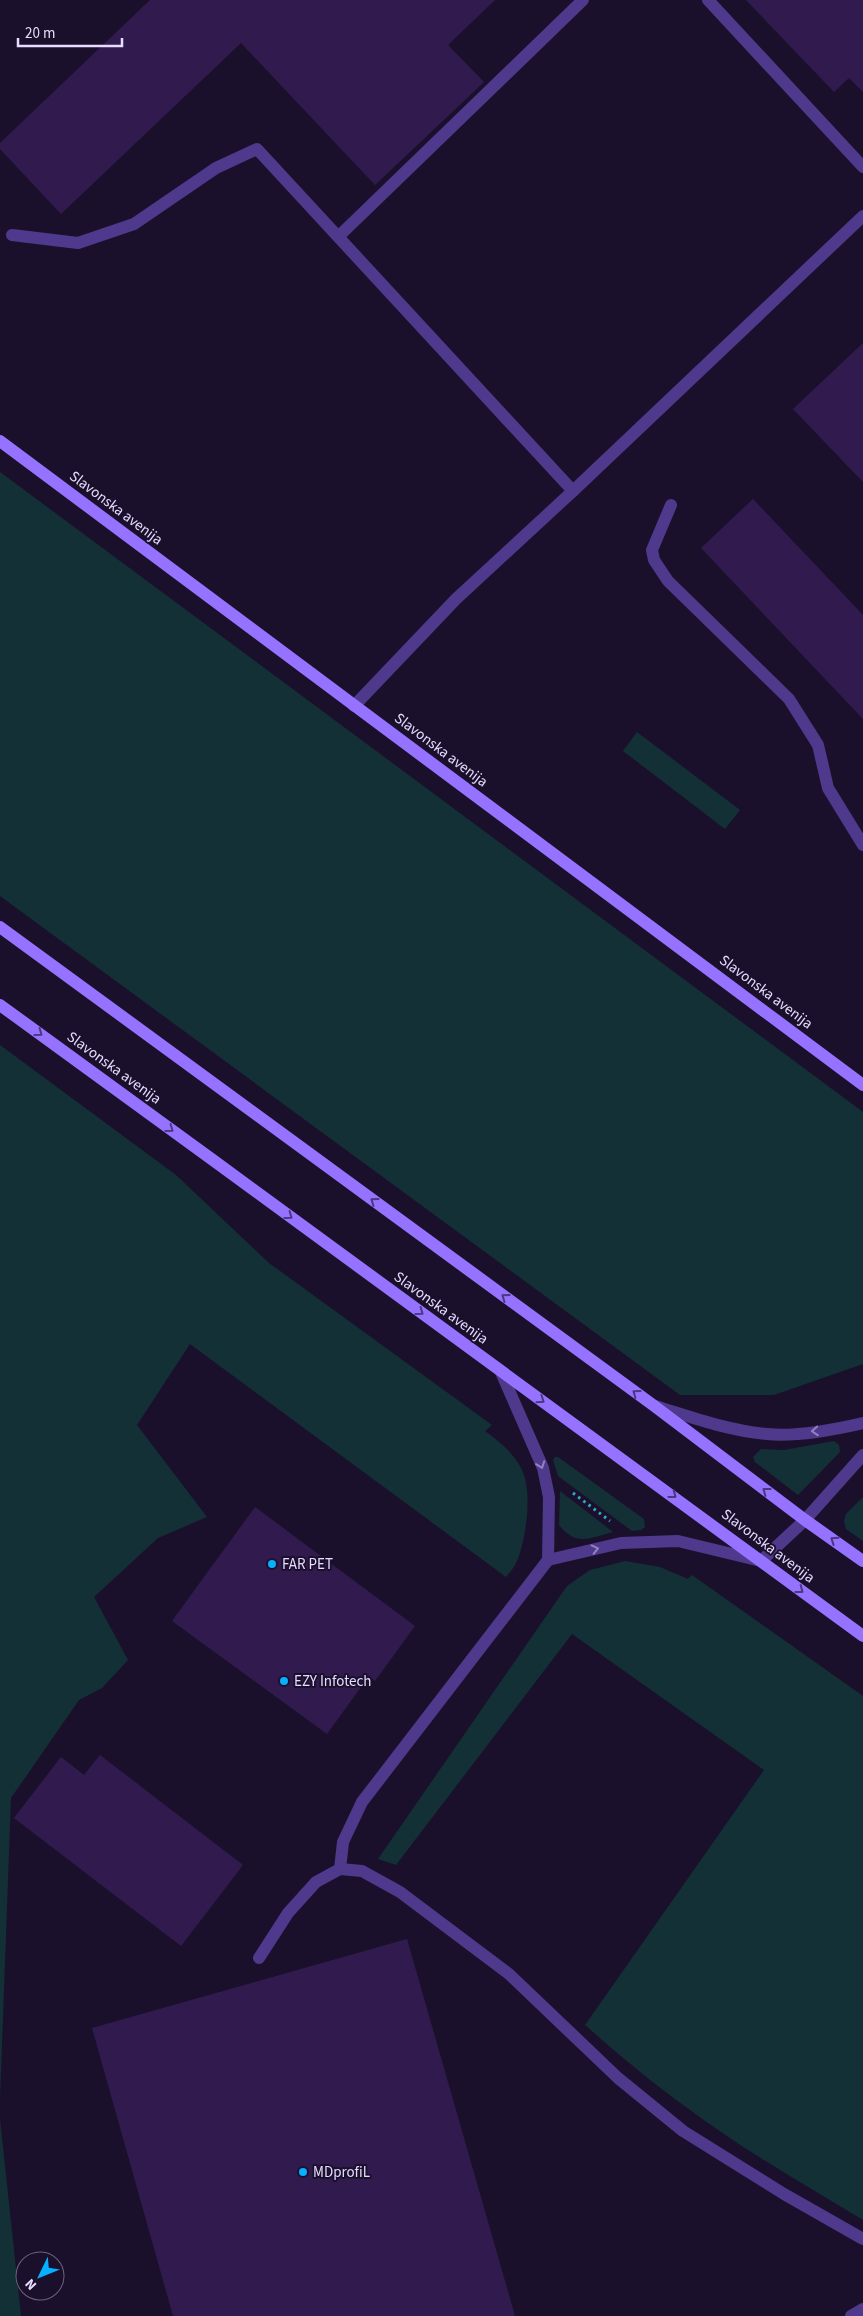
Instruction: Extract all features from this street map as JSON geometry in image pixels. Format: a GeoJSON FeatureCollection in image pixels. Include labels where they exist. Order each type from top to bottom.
{"type":"FeatureCollection","features":[{"type":"Feature","properties":{"kind":"main road","name":"Slavonska avenija"},"geometry":{"type":"LineString","coordinates":[[0,441],[863,1085]]}},
{"type":"Feature","properties":{"kind":"main road"},"geometry":{"type":"LineString","coordinates":[[0,927],[863,1561]]}},
{"type":"Feature","properties":{"kind":"main road","name":"Slavonska avenija"},"geometry":{"type":"LineString","coordinates":[[0,1004],[501,1372],[613,1451],[863,1636]]}},
{"type":"Feature","properties":{"kind":"street"},"geometry":{"type":"LineString","coordinates":[[339,236],[583,0]]}},
{"type":"Feature","properties":{"kind":"street"},"geometry":{"type":"LineString","coordinates":[[708,0],[863,167]]}},
{"type":"Feature","properties":{"kind":"street"},"geometry":{"type":"LineString","coordinates":[[12,235],[78,244],[134,224],[216,168],[257,149],[574,491]]}},
{"type":"Feature","properties":{"kind":"street"},"geometry":{"type":"LineString","coordinates":[[354,706],[456,599],[574,491],[863,216]]}},
{"type":"Feature","properties":{"kind":"street"},"geometry":{"type":"LineString","coordinates":[[671,505],[652,550],[654,560],[668,581],[789,700],[818,745],[828,788],[863,845]]}},
{"type":"Feature","properties":{"kind":"street"},"geometry":{"type":"LineString","coordinates":[[340,1869],[343,1842],[362,1802],[548,1560],[549,1496],[543,1468],[501,1372]]}},
{"type":"Feature","properties":{"kind":"street"},"geometry":{"type":"LineString","coordinates":[[653,1406],[714,1424],[768,1434],[834,1429],[863,1423]]}},
{"type":"Feature","properties":{"kind":"street"},"geometry":{"type":"LineString","coordinates":[[548,1560],[621,1544],[678,1541],[761,1561],[805,1520],[863,1456]]}},
{"type":"Feature","properties":{"kind":"street"},"geometry":{"type":"LineString","coordinates":[[259,1958],[294,1907],[316,1882],[340,1869],[362,1871],[400,1892],[509,1974],[618,2078],[683,2131],[784,2194],[863,2239]]}},
{"type":"Feature","properties":{"kind":"street"},"geometry":{"type":"LineString","coordinates":[[851,2316],[863,2309]]}},
{"type":"Feature","properties":{"kind":"path"},"geometry":{"type":"LineString","coordinates":[[567,1489],[614,1524]]}},
{"type":"Feature","properties":{"kind":"green space"},"geometry":{"type":"Polygon","coordinates":[[[0,472],[863,1112],[863,1364],[774,1395],[680,1395],[0,896],[0,472]]]}},
{"type":"Feature","properties":{"kind":"green space"},"geometry":{"type":"Polygon","coordinates":[[[637,732],[740,810],[725,829],[623,751],[637,732]]]}},
{"type":"Feature","properties":{"kind":"green space"},"geometry":{"type":"Polygon","coordinates":[[[0,1045],[176,1175],[269,1263],[492,1425],[485,1431],[506,1448],[519,1464],[525,1479],[528,1504],[525,1531],[519,1556],[506,1577],[190,1344],[137,1425],[207,1517],[158,1538],[94,1597],[128,1660],[102,1688],[79,1700],[11,1798],[0,2098],[0,1045]]]}},
{"type":"Feature","properties":{"kind":"green space"},"geometry":{"type":"Polygon","coordinates":[[[834,1441],[839,1445],[840,1452],[798,1495],[755,1462],[753,1457],[761,1449],[784,1450],[834,1441]]]}},
{"type":"Feature","properties":{"kind":"green space"},"geometry":{"type":"Polygon","coordinates":[[[555,1457],[558,1457],[644,1519],[645,1527],[641,1530],[632,1531],[558,1476],[553,1460],[555,1457]]]}},
{"type":"Feature","properties":{"kind":"green space"},"geometry":{"type":"Polygon","coordinates":[[[560,1491],[613,1532],[584,1539],[572,1536],[566,1532],[559,1525],[560,1491]]]}},
{"type":"Feature","properties":{"kind":"green space"},"geometry":{"type":"Polygon","coordinates":[[[863,1497],[863,1541],[846,1529],[844,1521],[846,1514],[863,1497]]]}},
{"type":"Feature","properties":{"kind":"green space"},"geometry":{"type":"Polygon","coordinates":[[[625,1561],[660,1567],[688,1579],[692,1575],[863,1696],[863,2220],[773,2166],[707,2122],[647,2078],[585,2025],[764,1770],[572,1634],[396,1865],[378,1859],[567,1586],[590,1570],[625,1561]]]}},
{"type":"Feature","properties":{"kind":"green space"},"geometry":{"type":"Polygon","coordinates":[[[0,2119],[15,2260],[15,2301],[19,2301],[21,2316],[0,2316],[0,2119]]]}},
{"type":"Feature","properties":{"kind":"building"},"geometry":{"type":"Polygon","coordinates":[[[150,0],[495,0],[448,45],[484,82],[375,185],[241,43],[61,214],[0,149],[0,143],[150,0]]]}},
{"type":"Feature","properties":{"kind":"building"},"geometry":{"type":"Polygon","coordinates":[[[746,0],[863,0],[863,92],[849,78],[834,92],[746,0]]]}},
{"type":"Feature","properties":{"kind":"building"},"geometry":{"type":"Polygon","coordinates":[[[863,343],[863,482],[793,409],[863,343]]]}},
{"type":"Feature","properties":{"kind":"building"},"geometry":{"type":"Polygon","coordinates":[[[753,499],[863,615],[863,719],[701,548],[753,499]]]}},
{"type":"Feature","properties":{"kind":"building","name":"FAR PET"},"geometry":{"type":"Polygon","coordinates":[[[255,1507],[415,1626],[375,1681],[369,1676],[327,1734],[172,1621],[255,1507]]]}},
{"type":"Feature","properties":{"kind":"building"},"geometry":{"type":"Polygon","coordinates":[[[100,1755],[243,1865],[181,1946],[14,1818],[61,1757],[84,1775],[100,1755]]]}},
{"type":"Feature","properties":{"kind":"building","name":"MDprofiL"},"geometry":{"type":"Polygon","coordinates":[[[407,1939],[515,2316],[173,2316],[92,2028],[407,1939]]]}},
{"type":"Feature","properties":{"kind":"place","name":"FAR PET"},"geometry":{"type":"Point","coordinates":[272,1564]}},
{"type":"Feature","properties":{"kind":"place","name":"EZY Infotech"},"geometry":{"type":"Point","coordinates":[284,1681]}},
{"type":"Feature","properties":{"kind":"place","name":"MDprofiL"},"geometry":{"type":"Point","coordinates":[303,2172]}}]}
